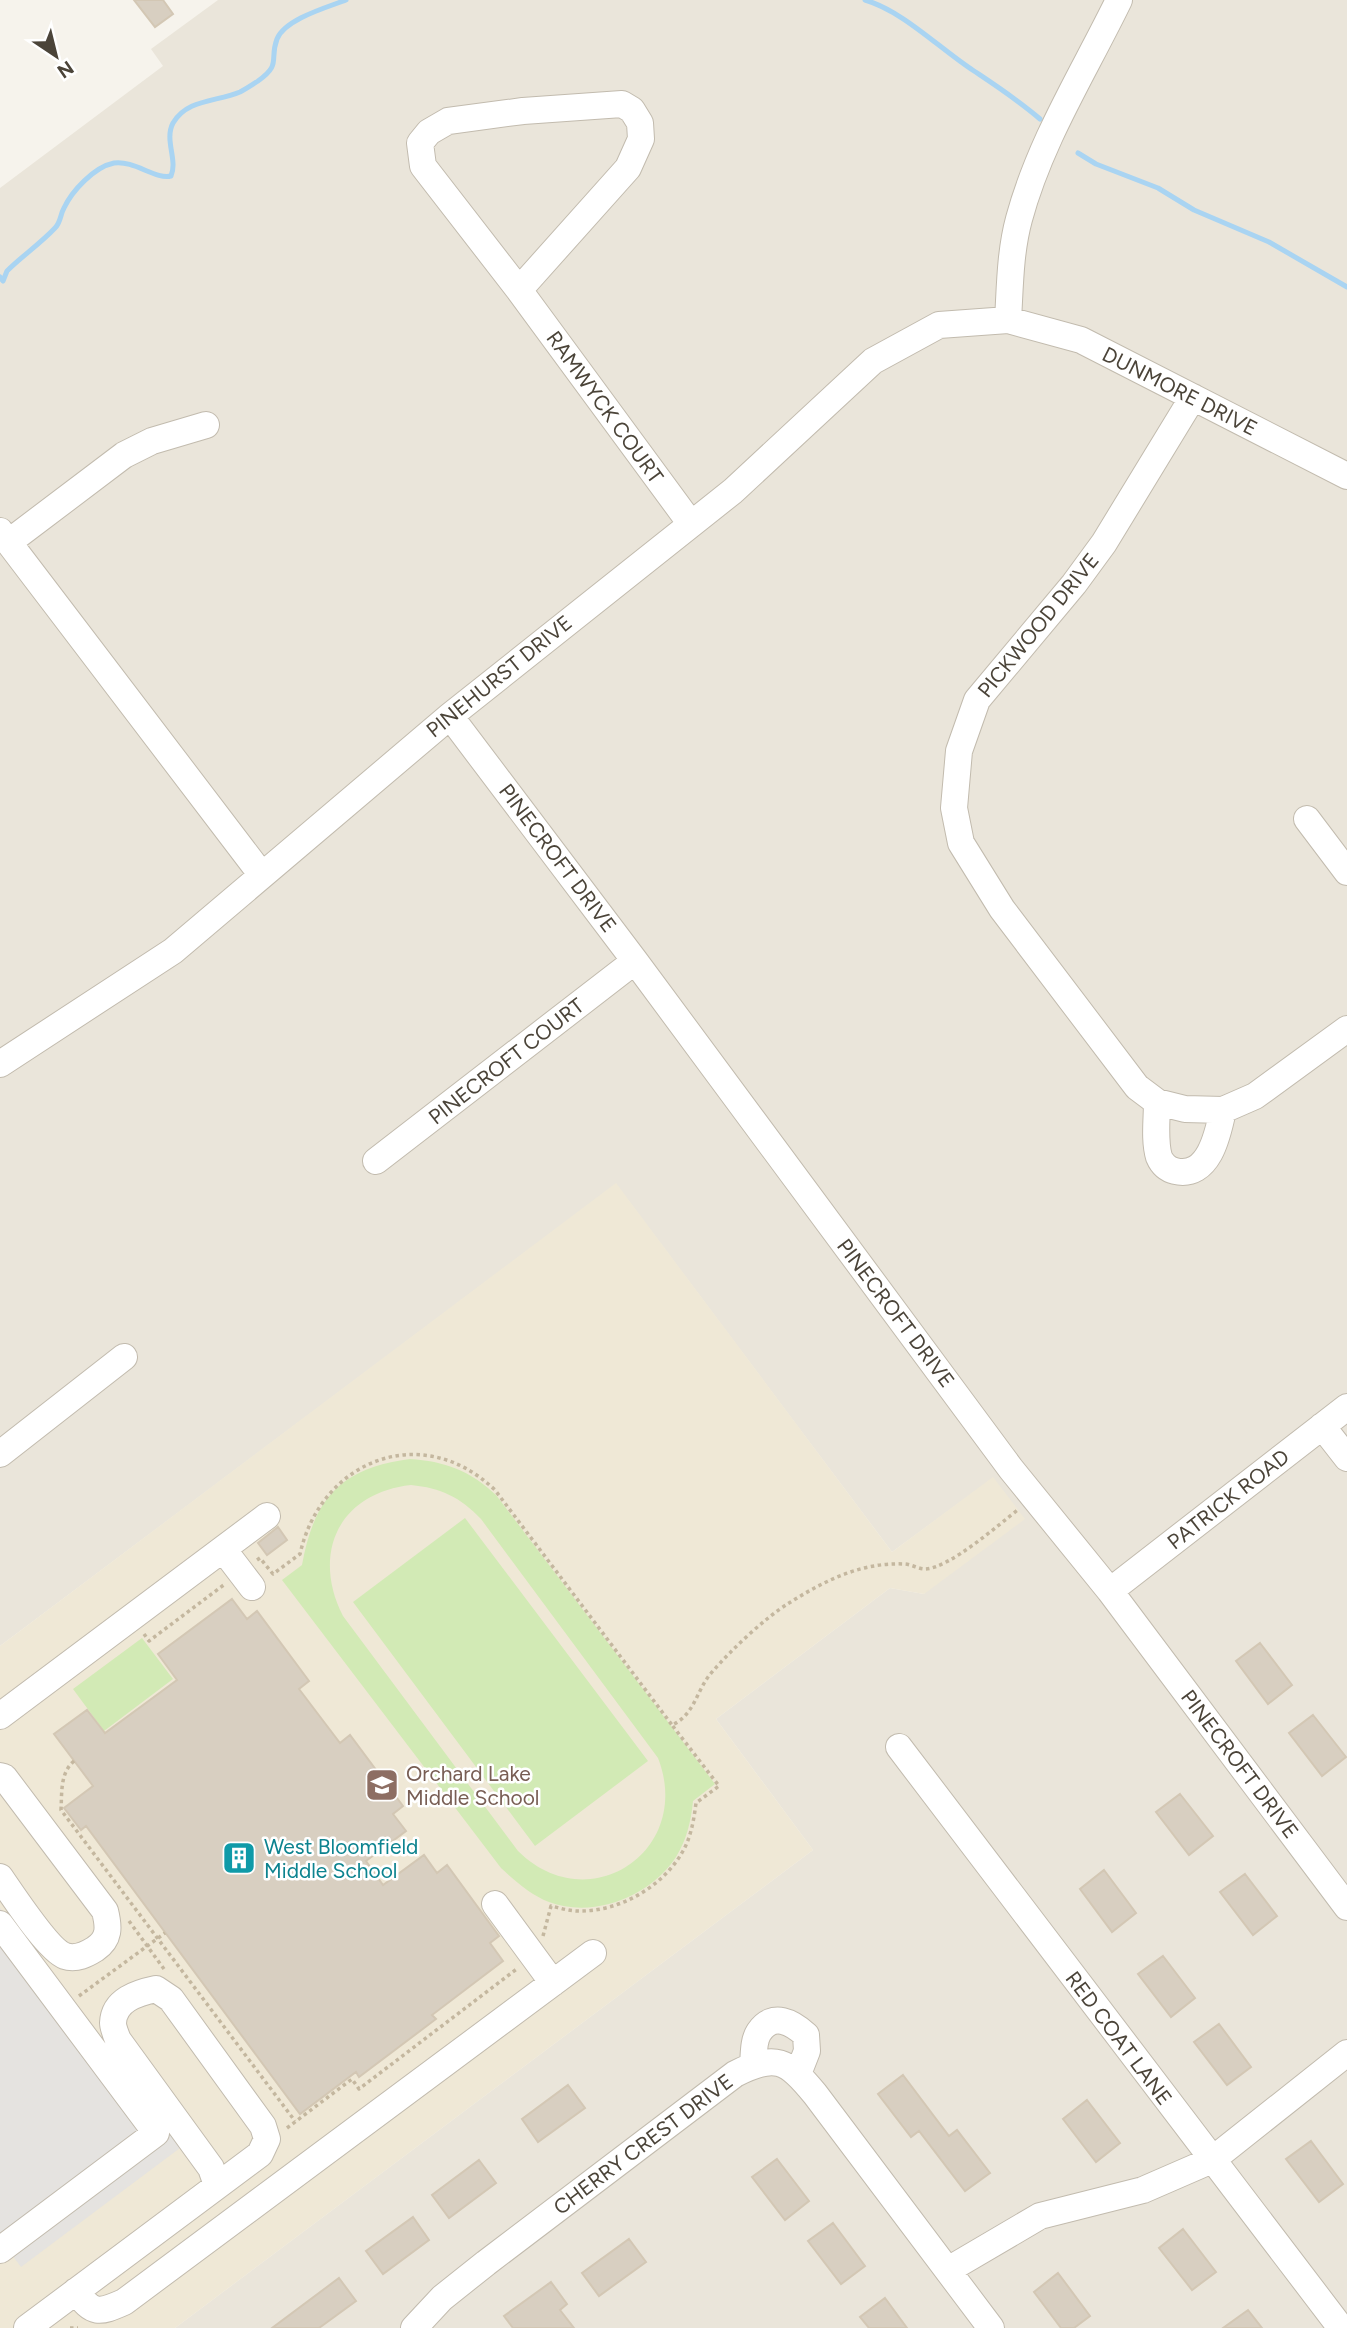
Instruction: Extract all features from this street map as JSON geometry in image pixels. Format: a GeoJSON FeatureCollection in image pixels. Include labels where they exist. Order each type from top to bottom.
{"type":"FeatureCollection","features":[{"type":"Feature","properties":{"kind":"street"},"geometry":{"type":"LineString","coordinates":[[1008,320],[1012,258],[1018,221],[1039,156],[1119,0]]}},
{"type":"Feature","properties":{"kind":"street","name":"RAMWYCK COURT"},"geometry":{"type":"LineString","coordinates":[[519,290],[628,168],[641,139],[640,123],[632,110],[622,104],[523,111],[448,121],[429,132],[419,144],[423,166],[519,290],[691,524]]}},
{"type":"Feature","properties":{"kind":"street","name":"DUNMORE DRIVE"},"geometry":{"type":"LineString","coordinates":[[1008,320],[1081,340],[1347,476]]}},
{"type":"Feature","properties":{"kind":"street","name":"PINEHURST DRIVE"},"geometry":{"type":"LineString","coordinates":[[0,1064],[173,951],[450,716],[733,491],[873,361],[939,326],[1008,320]]}},
{"type":"Feature","properties":{"kind":"street","name":"PICKWOOD DRIVE"},"geometry":{"type":"LineString","coordinates":[[1193,397],[1104,543],[1082,574],[977,700],[960,751],[954,808],[961,843],[1002,909],[1136,1087],[1157,1102],[1185,1109],[1223,1110],[1255,1096],[1347,1029]]}},
{"type":"Feature","properties":{"kind":"street"},"geometry":{"type":"LineString","coordinates":[[206,425],[152,441],[124,455],[4,536],[261,874]]}},
{"type":"Feature","properties":{"kind":"street","name":"PINECROFT DRIVE"},"geometry":{"type":"LineString","coordinates":[[450,716],[1035,1498],[1110,1591],[1347,1907]]}},
{"type":"Feature","properties":{"kind":"street"},"geometry":{"type":"LineString","coordinates":[[1307,819],[1347,872]]}},
{"type":"Feature","properties":{"kind":"street","name":"PINECROFT COURT"},"geometry":{"type":"LineString","coordinates":[[376,1161],[635,961]]}},
{"type":"Feature","properties":{"kind":"street"},"geometry":{"type":"LineString","coordinates":[[1157,1102],[1160,1157],[1166,1168],[1178,1172],[1193,1170],[1203,1162],[1214,1143],[1223,1110]]}},
{"type":"Feature","properties":{"kind":"street"},"geometry":{"type":"LineString","coordinates":[[0,1454],[124,1357]]}},
{"type":"Feature","properties":{"kind":"street","name":"PATRICK ROAD"},"geometry":{"type":"LineString","coordinates":[[1110,1591],[1347,1407]]}},
{"type":"Feature","properties":{"kind":"street"},"geometry":{"type":"LineString","coordinates":[[1322,1426],[1347,1458]]}},
{"type":"Feature","properties":{"kind":"street"},"geometry":{"type":"LineString","coordinates":[[0,1716],[267,1516]]}},
{"type":"Feature","properties":{"kind":"street"},"geometry":{"type":"LineString","coordinates":[[223,1549],[246,1579]]}},
{"type":"Feature","properties":{"kind":"street","name":"RED COAT LANE"},"geometry":{"type":"LineString","coordinates":[[899,1747],[1341,2328]]}},
{"type":"Feature","properties":{"kind":"street"},"geometry":{"type":"LineString","coordinates":[[0,1776],[4,1777],[105,1911],[110,1929],[102,1944],[85,1956],[66,1957],[52,1946],[0,1877]]}},
{"type":"Feature","properties":{"kind":"street"},"geometry":{"type":"LineString","coordinates":[[495,1904],[553,1983]]}},
{"type":"Feature","properties":{"kind":"street"},"geometry":{"type":"LineString","coordinates":[[0,1924],[156,2133],[4,2237]]}},
{"type":"Feature","properties":{"kind":"street"},"geometry":{"type":"LineString","coordinates":[[76,2291],[87,2306],[103,2311],[124,2302],[593,1953]]}},
{"type":"Feature","properties":{"kind":"street"},"geometry":{"type":"LineString","coordinates":[[27,2328],[260,2154],[267,2139],[263,2126],[171,1999],[156,1989],[135,1994],[120,2004],[113,2023],[118,2040],[211,2168],[217,2185]]}},
{"type":"Feature","properties":{"kind":"street"},"geometry":{"type":"LineString","coordinates":[[753,2065],[759,2032],[768,2024],[783,2020],[794,2024],[806,2035],[807,2051],[798,2074],[991,2328]]}},
{"type":"Feature","properties":{"kind":"street"},"geometry":{"type":"LineString","coordinates":[[948,2270],[1040,2216],[1143,2190],[1212,2160],[1347,2053]]}},
{"type":"Feature","properties":{"kind":"street","name":"CHERRY CREST DRIVE"},"geometry":{"type":"LineString","coordinates":[[414,2328],[442,2298],[486,2263],[735,2074],[753,2065],[773,2062],[786,2064],[798,2074]]}},
{"type":"Feature","properties":{"kind":"path"},"geometry":{"type":"LineString","coordinates":[[140,1629],[149,1642],[246,1579],[260,1558],[273,1574],[300,1554],[304,1534],[320,1504],[340,1482],[367,1464],[407,1455],[430,1455],[449,1460],[468,1468],[495,1490],[719,1786],[696,1803],[693,1826],[683,1852],[664,1875],[643,1892],[621,1904],[578,1911],[551,1906],[541,1946],[520,1966],[359,2089],[352,2079],[284,2130]]}},
{"type":"Feature","properties":{"kind":"path"},"geometry":{"type":"LineString","coordinates":[[672,1725],[688,1715],[712,1672],[779,1609],[818,1584],[861,1568],[905,1564],[924,1569],[949,1561],[1035,1498]]}},
{"type":"Feature","properties":{"kind":"path"},"geometry":{"type":"LineString","coordinates":[[74,1761],[66,1768],[64,1775],[61,1810],[296,2122]]}},
{"type":"Feature","properties":{"kind":"path"},"geometry":{"type":"LineString","coordinates":[[124,1914],[171,1978]]}},
{"type":"Feature","properties":{"kind":"path"},"geometry":{"type":"LineString","coordinates":[[63,2008],[165,1933]]}},
{"type":"Feature","properties":{"kind":"path"},"geometry":{"type":"LineString","coordinates":[[69,2328],[78,2328]]}},
{"type":"Feature","properties":{"kind":"shaded area"},"geometry":{"type":"Polygon","coordinates":[[[218,0],[1347,0],[1347,2328],[175,2328],[813,1850],[716,1719],[890,1588],[924,1594],[993,1478],[892,1552],[616,1184],[0,1646],[0,188],[163,66],[151,49],[218,0]]]}},
{"type":"Feature","properties":{"kind":"shaded area","name":"Orchard Lake Middle School"},"geometry":{"type":"Polygon","coordinates":[[[616,1183],[892,1552],[993,1477],[1025,1519],[924,1594],[890,1588],[716,1719],[813,1850],[175,2328],[0,2328],[0,1646],[616,1183]]]}},
{"type":"Feature","properties":{"kind":"shaded area"},"geometry":{"type":"Polygon","coordinates":[[[0,1908],[180,2148],[21,2267],[0,2239],[0,1908]]]}},
{"type":"Feature","properties":{"kind":"green space"},"geometry":{"type":"Polygon","coordinates":[[[410,1459],[446,1465],[477,1480],[496,1495],[715,1784],[693,1801],[688,1830],[676,1857],[652,1883],[637,1893],[602,1906],[566,1907],[542,1899],[512,1878],[501,1868],[282,1580],[302,1565],[314,1521],[335,1490],[366,1470],[410,1459]],[[411,1485],[386,1490],[366,1500],[349,1513],[338,1530],[331,1549],[330,1570],[334,1593],[343,1616],[518,1851],[546,1871],[575,1879],[603,1877],[628,1866],[648,1847],[661,1822],[665,1792],[658,1758],[481,1519],[449,1495],[411,1485]]]}},
{"type":"Feature","properties":{"kind":"green space"},"geometry":{"type":"Polygon","coordinates":[[[465,1518],[648,1761],[535,1846],[353,1602],[465,1518]]]}},
{"type":"Feature","properties":{"kind":"green space"},"geometry":{"type":"Polygon","coordinates":[[[142,1638],[173,1679],[104,1731],[73,1689],[142,1638]]]}},
{"type":"Feature","properties":{"kind":"building"},"geometry":{"type":"Polygon","coordinates":[[[134,0],[163,0],[173,14],[155,27],[134,0]]]}},
{"type":"Feature","properties":{"kind":"building"},"geometry":{"type":"Polygon","coordinates":[[[278,1527],[287,1540],[267,1555],[258,1543],[278,1527]]]}},
{"type":"Feature","properties":{"kind":"building","name":"West Bloomfield Middle School"},"geometry":{"type":"Polygon","coordinates":[[[232,1599],[247,1619],[257,1611],[309,1681],[299,1689],[340,1743],[350,1735],[403,1806],[393,1814],[406,1831],[366,1861],[383,1885],[424,1855],[437,1873],[447,1865],[499,1936],[490,1943],[503,1961],[432,2015],[436,2019],[359,2077],[356,2072],[300,2114],[86,1826],[81,1830],[64,1808],[93,1786],[54,1734],[87,1710],[105,1733],[177,1680],[158,1654],[232,1599]]]}},
{"type":"Feature","properties":{"kind":"building"},"geometry":{"type":"Polygon","coordinates":[[[1260,1643],[1292,1685],[1268,1704],[1236,1661],[1260,1643]]]}},
{"type":"Feature","properties":{"kind":"building"},"geometry":{"type":"Polygon","coordinates":[[[1313,1715],[1346,1757],[1322,1776],[1289,1733],[1313,1715]]]}},
{"type":"Feature","properties":{"kind":"building"},"geometry":{"type":"Polygon","coordinates":[[[1180,1794],[1213,1836],[1189,1855],[1156,1812],[1180,1794]]]}},
{"type":"Feature","properties":{"kind":"building"},"geometry":{"type":"Polygon","coordinates":[[[1104,1870],[1136,1913],[1112,1932],[1080,1889],[1104,1870]]]}},
{"type":"Feature","properties":{"kind":"building"},"geometry":{"type":"Polygon","coordinates":[[[1245,1874],[1277,1916],[1253,1935],[1220,1892],[1245,1874]]]}},
{"type":"Feature","properties":{"kind":"building"},"geometry":{"type":"Polygon","coordinates":[[[1163,1956],[1195,1998],[1171,2017],[1138,1974],[1163,1956]]]}},
{"type":"Feature","properties":{"kind":"building"},"geometry":{"type":"Polygon","coordinates":[[[1219,2024],[1251,2067],[1227,2085],[1194,2042],[1219,2024]]]}},
{"type":"Feature","properties":{"kind":"building"},"geometry":{"type":"Polygon","coordinates":[[[903,2075],[949,2136],[957,2130],[990,2173],[965,2191],[919,2131],[911,2137],[878,2094],[903,2075]]]}},
{"type":"Feature","properties":{"kind":"building"},"geometry":{"type":"Polygon","coordinates":[[[568,2085],[585,2108],[538,2142],[522,2119],[568,2085]]]}},
{"type":"Feature","properties":{"kind":"building"},"geometry":{"type":"Polygon","coordinates":[[[1087,2100],[1120,2143],[1096,2162],[1063,2119],[1087,2100]]]}},
{"type":"Feature","properties":{"kind":"building"},"geometry":{"type":"Polygon","coordinates":[[[1311,2141],[1343,2184],[1319,2202],[1286,2159],[1311,2141]]]}},
{"type":"Feature","properties":{"kind":"building"},"geometry":{"type":"Polygon","coordinates":[[[777,2159],[809,2201],[785,2220],[752,2177],[777,2159]]]}},
{"type":"Feature","properties":{"kind":"building"},"geometry":{"type":"Polygon","coordinates":[[[479,2160],[496,2183],[449,2218],[432,2195],[479,2160]]]}},
{"type":"Feature","properties":{"kind":"building"},"geometry":{"type":"Polygon","coordinates":[[[413,2217],[429,2240],[383,2274],[366,2251],[413,2217]]]}},
{"type":"Feature","properties":{"kind":"building"},"geometry":{"type":"Polygon","coordinates":[[[833,2223],[865,2266],[841,2284],[808,2241],[833,2223]]]}},
{"type":"Feature","properties":{"kind":"building"},"geometry":{"type":"Polygon","coordinates":[[[1183,2229],[1216,2272],[1192,2290],[1159,2248],[1183,2229]]]}},
{"type":"Feature","properties":{"kind":"building"},"geometry":{"type":"Polygon","coordinates":[[[629,2239],[646,2262],[599,2296],[582,2273],[629,2239]]]}},
{"type":"Feature","properties":{"kind":"building"},"geometry":{"type":"Polygon","coordinates":[[[1058,2273],[1090,2316],[1074,2328],[1061,2328],[1034,2292],[1058,2273]]]}},
{"type":"Feature","properties":{"kind":"building"},"geometry":{"type":"Polygon","coordinates":[[[339,2278],[356,2301],[319,2328],[272,2328],[339,2278]]]}},
{"type":"Feature","properties":{"kind":"building"},"geometry":{"type":"Polygon","coordinates":[[[551,2282],[567,2304],[560,2310],[574,2328],[513,2328],[504,2316],[551,2282]]]}},
{"type":"Feature","properties":{"kind":"building"},"geometry":{"type":"Polygon","coordinates":[[[885,2298],[907,2328],[869,2328],[860,2317],[885,2298]]]}},
{"type":"Feature","properties":{"kind":"building"},"geometry":{"type":"Polygon","coordinates":[[[1248,2310],[1262,2328],[1223,2328],[1248,2310]]]}},
{"type":"Feature","properties":{"kind":"waterway"},"geometry":{"type":"LineString","coordinates":[[0,277],[3,281],[7,271],[55,228],[72,194],[99,169],[106,165],[122,163],[159,175],[171,176],[173,163],[170,136],[173,123],[179,115],[194,105],[240,92],[258,81],[270,70],[277,39],[289,25],[346,0]]}},
{"type":"Feature","properties":{"kind":"waterway"},"geometry":{"type":"LineString","coordinates":[[865,0],[907,21],[1040,119]]}},
{"type":"Feature","properties":{"kind":"waterway"},"geometry":{"type":"LineString","coordinates":[[1078,153],[1096,164],[1158,188],[1194,210],[1269,242],[1347,287]]}},
{"type":"Feature","properties":{"kind":"place","name":"Orchard Lake Middle School"},"geometry":{"type":"Point","coordinates":[382,1785]}},
{"type":"Feature","properties":{"kind":"place","name":"West Bloomfield Middle School"},"geometry":{"type":"Point","coordinates":[239,1858]}}]}
